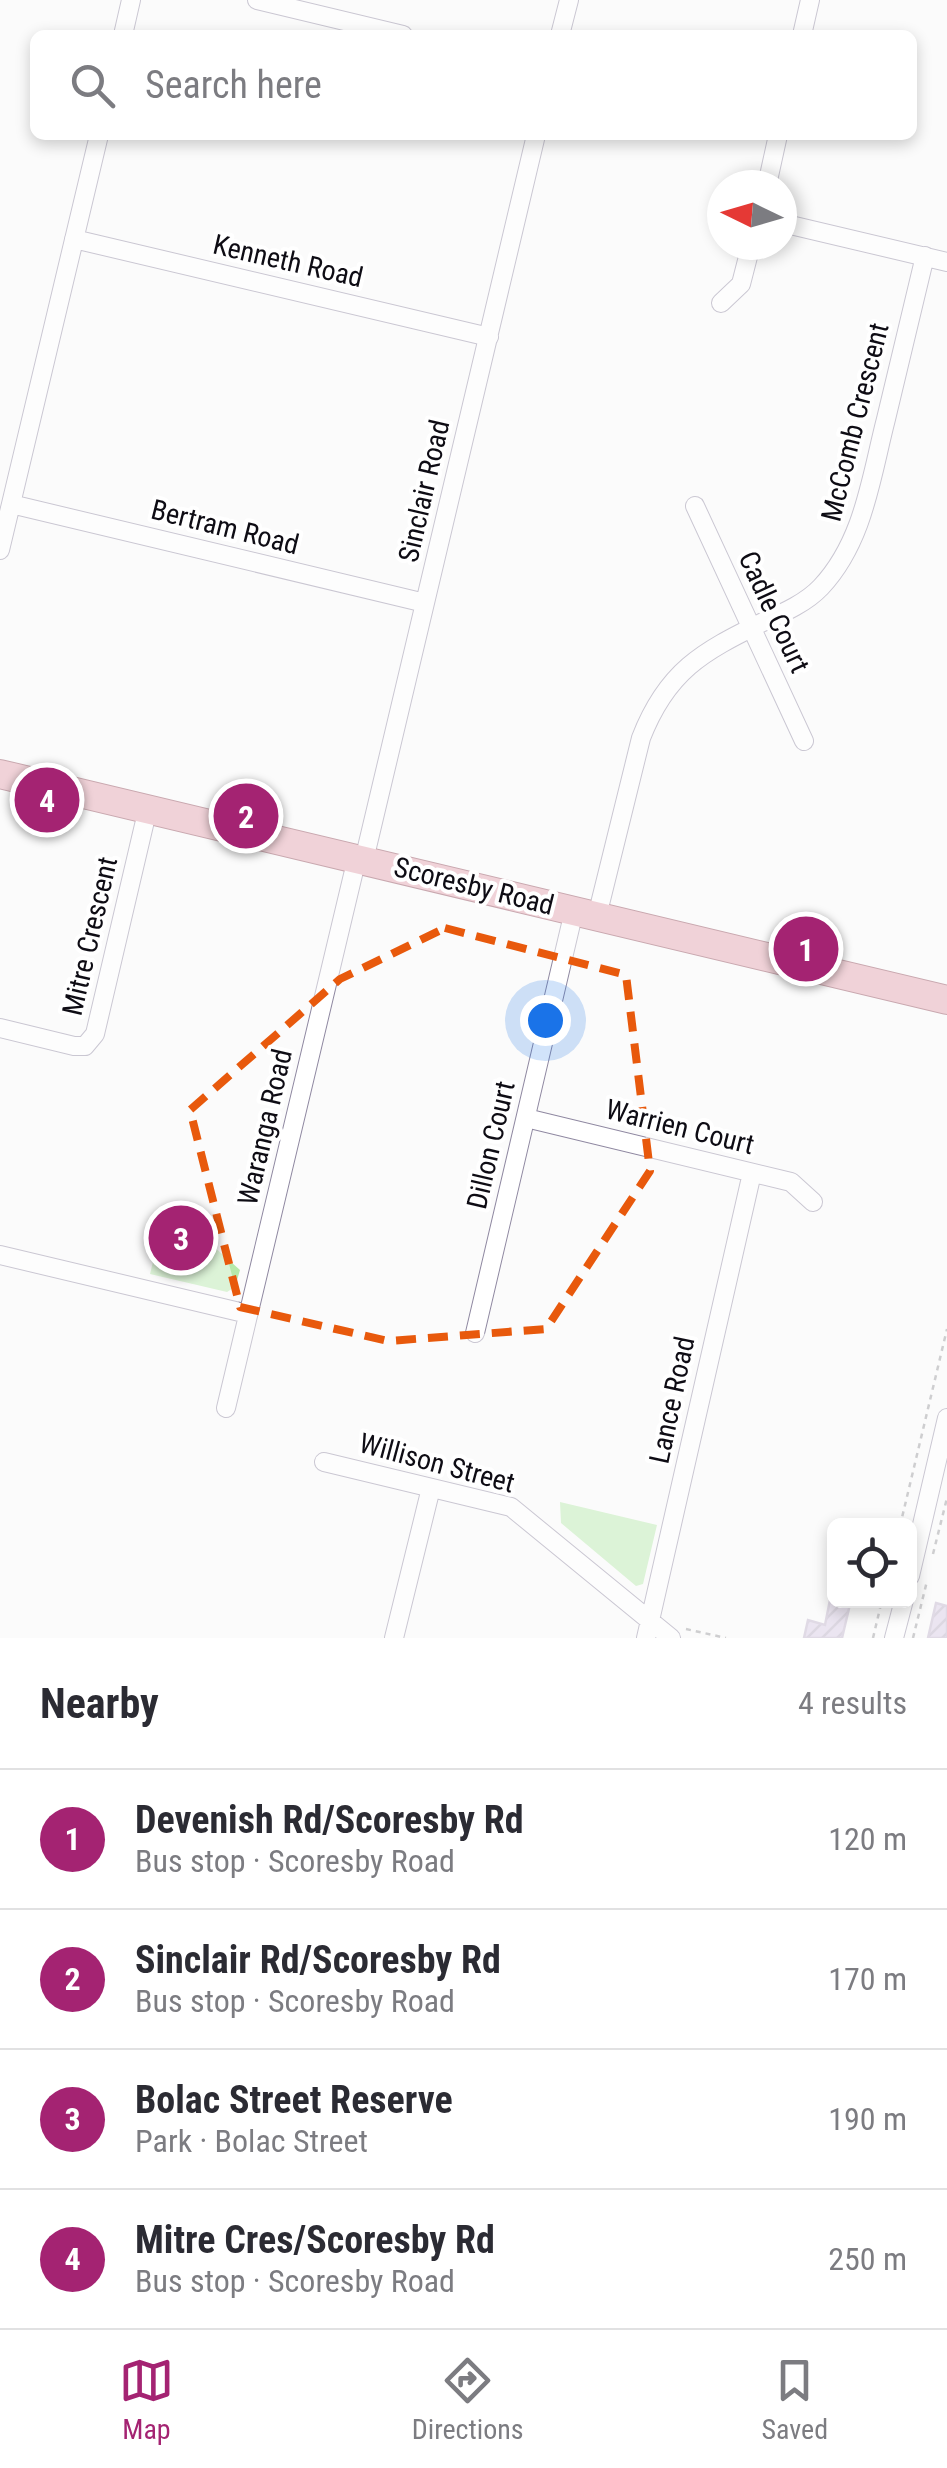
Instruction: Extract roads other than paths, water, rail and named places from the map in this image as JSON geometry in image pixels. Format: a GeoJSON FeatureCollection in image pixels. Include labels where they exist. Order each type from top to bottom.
{"type":"FeatureCollection","features":[{"type":"Feature","properties":{"kind":"main road","name":"Scoresby Road"},"geometry":{"type":"LineString","coordinates":[[0,774],[947,1000]]}},
{"type":"Feature","properties":{"kind":"street"},"geometry":{"type":"LineString","coordinates":[[124,30],[131,0]]}},
{"type":"Feature","properties":{"kind":"street"},"geometry":{"type":"LineString","coordinates":[[256,0],[382,30]]}},
{"type":"Feature","properties":{"kind":"street"},"geometry":{"type":"LineString","coordinates":[[561,30],[568,0]]}},
{"type":"Feature","properties":{"kind":"street"},"geometry":{"type":"LineString","coordinates":[[803,30],[810,0]]}},
{"type":"Feature","properties":{"kind":"street"},"geometry":{"type":"LineString","coordinates":[[0,550],[98,140]]}},
{"type":"Feature","properties":{"kind":"street","name":"Sinclair Road"},"geometry":{"type":"LineString","coordinates":[[360,859],[535,140]]}},
{"type":"Feature","properties":{"kind":"street"},"geometry":{"type":"LineString","coordinates":[[770,170],[777,140]]}},
{"type":"Feature","properties":{"kind":"street"},"geometry":{"type":"LineString","coordinates":[[797,226],[947,262]]}},
{"type":"Feature","properties":{"kind":"street","name":"Kenneth Road"},"geometry":{"type":"LineString","coordinates":[[74,239],[488,336]]}},
{"type":"Feature","properties":{"kind":"street","name":"McComb Crescent"},"geometry":{"type":"LineString","coordinates":[[586,913],[641,738],[652,710],[668,686],[697,657],[720,642],[796,606],[819,589],[849,550],[864,506],[926,256]]}},
{"type":"Feature","properties":{"kind":"street"},"geometry":{"type":"LineString","coordinates":[[721,303],[741,284],[747,260]]}},
{"type":"Feature","properties":{"kind":"street","name":"Bertram Road"},"geometry":{"type":"LineString","coordinates":[[11,504],[425,604]]}},
{"type":"Feature","properties":{"kind":"street","name":"Cadle Court"},"geometry":{"type":"LineString","coordinates":[[695,506],[804,741]]}},
{"type":"Feature","properties":{"kind":"street","name":"Mitre Crescent"},"geometry":{"type":"LineString","coordinates":[[0,1028],[74,1046],[84,1046],[96,1034],[148,808]]}},
{"type":"Feature","properties":{"kind":"street","name":"Waranga Road"},"geometry":{"type":"LineString","coordinates":[[226,1408],[360,859]]}},
{"type":"Feature","properties":{"kind":"street","name":"Dillon Court"},"geometry":{"type":"LineString","coordinates":[[475,1333],[526,1118],[586,913]]}},
{"type":"Feature","properties":{"kind":"street","name":"Warrien Court"},"geometry":{"type":"LineString","coordinates":[[526,1118],[791,1182],[813,1202]]}},
{"type":"Feature","properties":{"kind":"street","name":"Lance Road"},"geometry":{"type":"LineString","coordinates":[[648,1630],[752,1173]]}},
{"type":"Feature","properties":{"kind":"street"},"geometry":{"type":"LineString","coordinates":[[0,1255],[248,1314]]}},
{"type":"Feature","properties":{"kind":"street"},"geometry":{"type":"LineString","coordinates":[[917,1546],[947,1418]]}},
{"type":"Feature","properties":{"kind":"street","name":"Willison Street"},"geometry":{"type":"LineString","coordinates":[[324,1462],[512,1506],[648,1630],[672,1632]]}},
{"type":"Feature","properties":{"kind":"street"},"geometry":{"type":"LineString","coordinates":[[394,1638],[430,1488]]}},
{"type":"Feature","properties":{"kind":"street"},"geometry":{"type":"LineString","coordinates":[[894,1638],[902,1608]]}},
{"type":"Feature","properties":{"kind":"place","name":"Mitre Cres/Scoresby Rd"},"geometry":{"type":"Point","coordinates":[47,800]}},
{"type":"Feature","properties":{"kind":"place","name":"Sinclair Rd/Scoresby Rd"},"geometry":{"type":"Point","coordinates":[246,816]}},
{"type":"Feature","properties":{"kind":"place","name":"Devenish Rd/Scoresby Rd"},"geometry":{"type":"Point","coordinates":[806,949]}},
{"type":"Feature","properties":{"kind":"place","name":"Bolac Street Reserve"},"geometry":{"type":"Point","coordinates":[181,1238]}}]}
